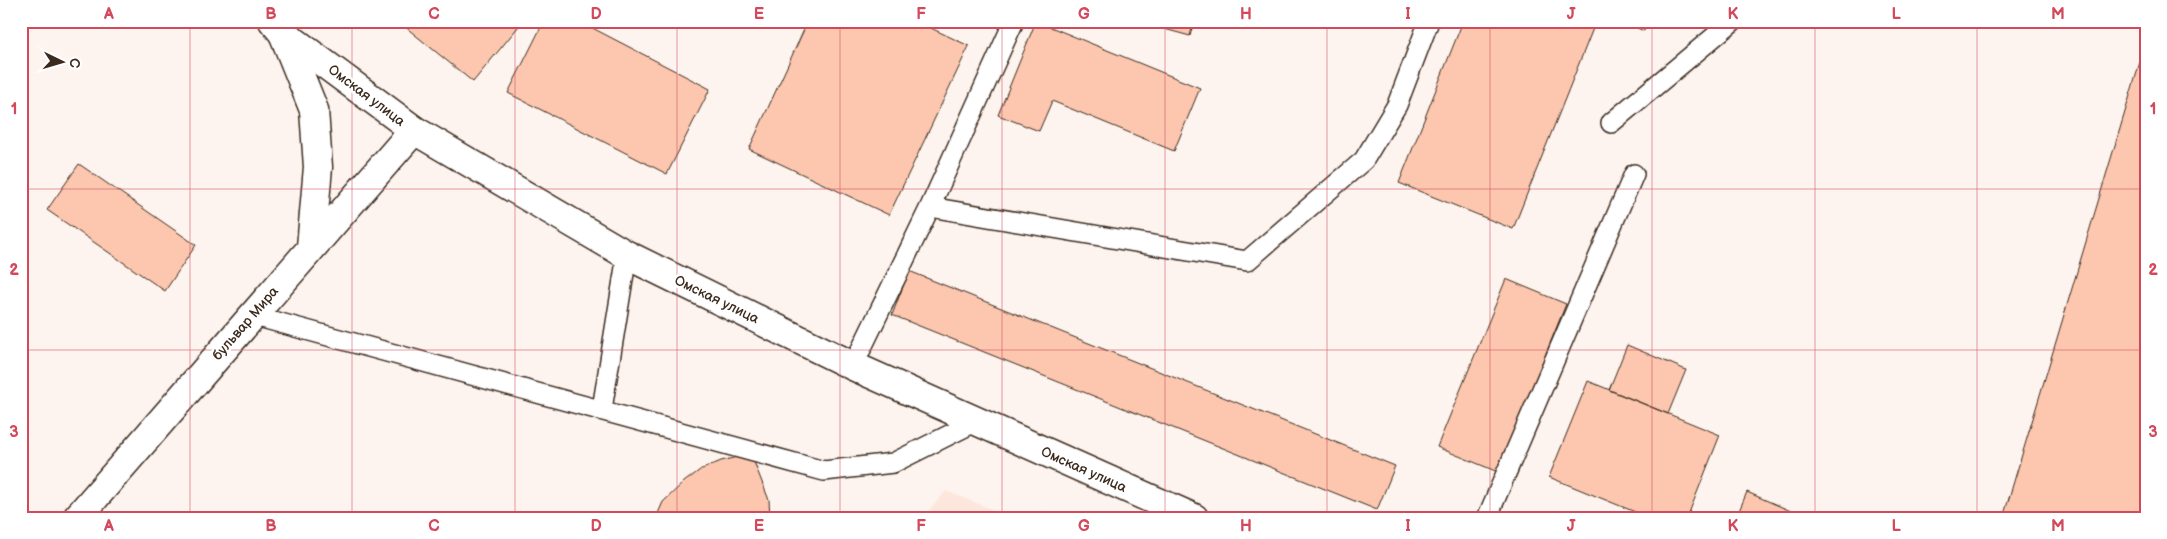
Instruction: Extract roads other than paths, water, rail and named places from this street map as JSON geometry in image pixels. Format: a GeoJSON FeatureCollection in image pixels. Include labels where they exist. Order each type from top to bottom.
{"type":"FeatureCollection","features":[{"type":"Feature","properties":{"kind":"main road","name":"Омская улица"},"geometry":{"type":"LineString","coordinates":[[278,27],[414,130],[627,256],[854,366],[975,422],[1194,518]]}},
{"type":"Feature","properties":{"kind":"main road"},"geometry":{"type":"LineString","coordinates":[[278,27],[314,110],[318,167],[311,247]]}},
{"type":"Feature","properties":{"kind":"main road","name":"бульвар Мира"},"geometry":{"type":"LineString","coordinates":[[77,518],[251,315],[414,130]]}},
{"type":"Feature","properties":{"kind":"lane"},"geometry":{"type":"LineString","coordinates":[[854,366],[930,207],[1014,21]]}},
{"type":"Feature","properties":{"kind":"lane"},"geometry":{"type":"LineString","coordinates":[[930,207],[1247,261],[1364,160],[1397,105],[1429,21]]}},
{"type":"Feature","properties":{"kind":"lane"},"geometry":{"type":"LineString","coordinates":[[1611,123],[1733,21]]}},
{"type":"Feature","properties":{"kind":"lane"},"geometry":{"type":"LineString","coordinates":[[1487,518],[1634,174]]}},
{"type":"Feature","properties":{"kind":"lane"},"geometry":{"type":"LineString","coordinates":[[602,409],[627,256]]}},
{"type":"Feature","properties":{"kind":"lane"},"geometry":{"type":"LineString","coordinates":[[251,315],[602,409],[824,471],[893,464],[975,422]]}}]}
